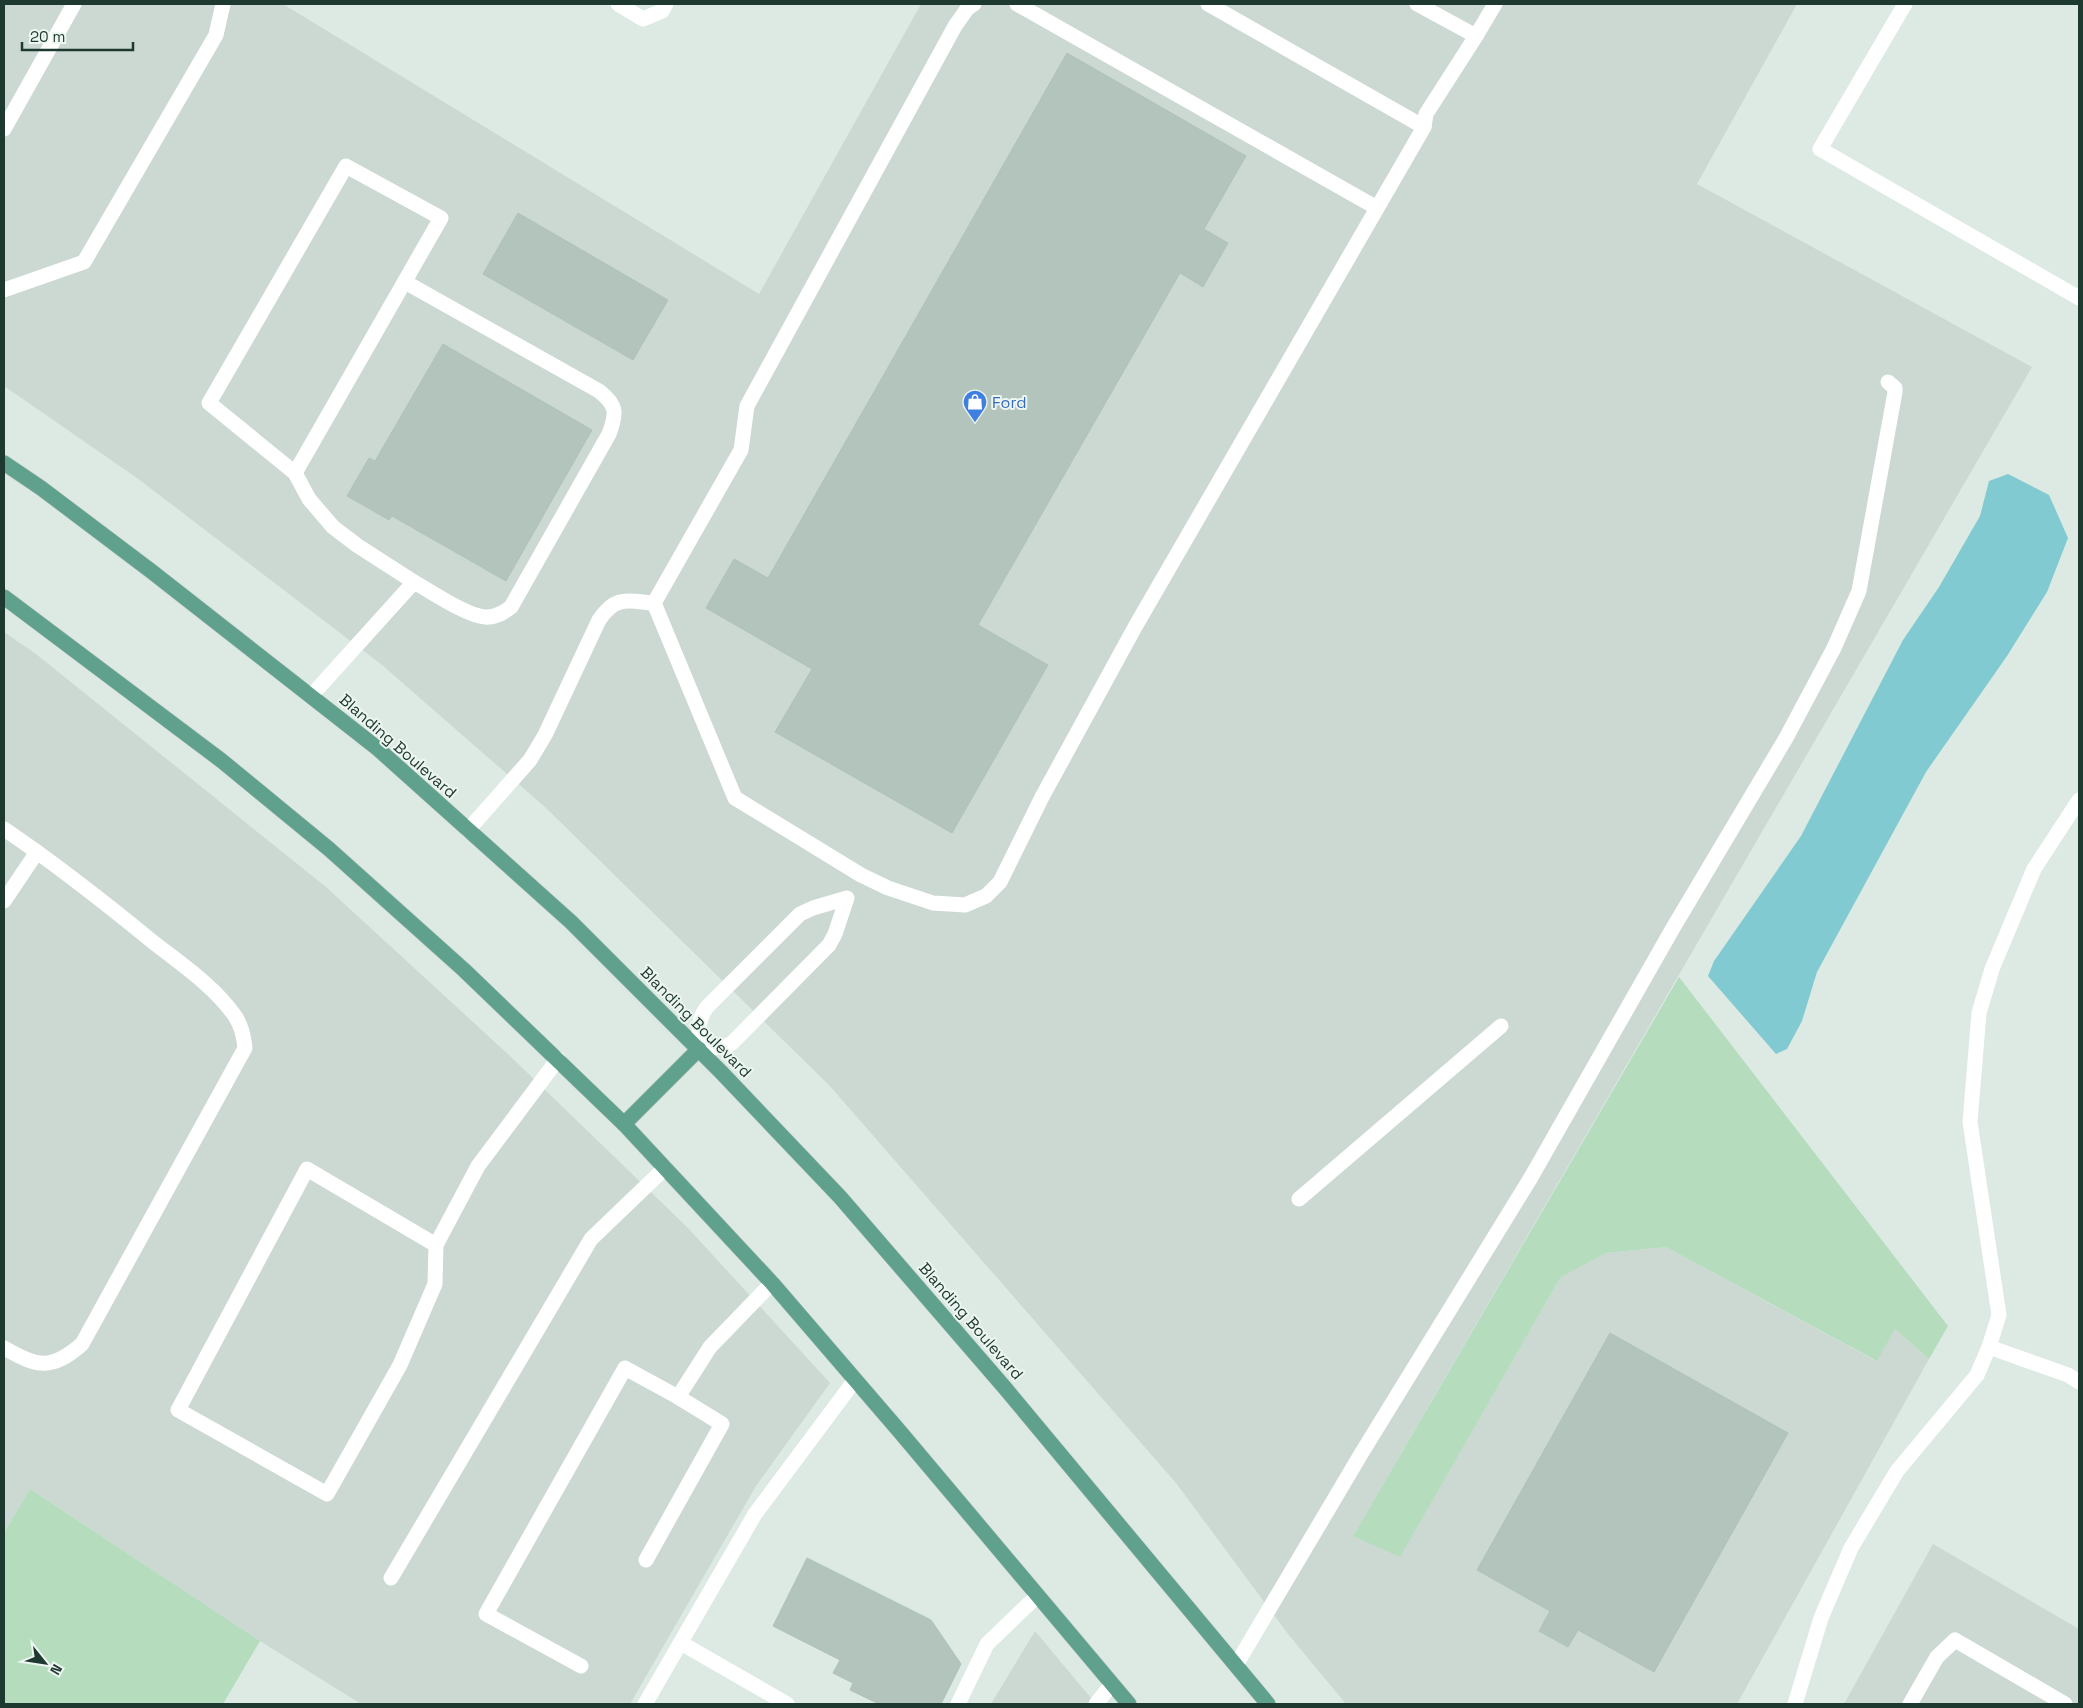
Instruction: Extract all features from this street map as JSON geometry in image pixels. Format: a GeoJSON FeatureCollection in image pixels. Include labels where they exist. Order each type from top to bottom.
{"type":"FeatureCollection","features":[{"type":"Feature","properties":{"kind":"main road","name":"Blanding Boulevard"},"geometry":{"type":"LineString","coordinates":[[4,463],[64,506],[312,696],[376,748],[570,922],[699,1049],[840,1197],[1005,1388],[1268,1704]]}},
{"type":"Feature","properties":{"kind":"main road"},"geometry":{"type":"LineString","coordinates":[[4,597],[222,761],[329,849],[464,970],[558,1059],[624,1124],[772,1283],[1129,1704]]}},
{"type":"Feature","properties":{"kind":"main road"},"geometry":{"type":"LineString","coordinates":[[624,1124],[699,1049]]}},
{"type":"Feature","properties":{"kind":"street"},"geometry":{"type":"LineString","coordinates":[[4,129],[74,4]]}},
{"type":"Feature","properties":{"kind":"street"},"geometry":{"type":"LineString","coordinates":[[4,290],[84,262],[216,35],[223,4]]}},
{"type":"Feature","properties":{"kind":"street"},"geometry":{"type":"LineString","coordinates":[[618,4],[644,18],[662,11],[666,4]]}},
{"type":"Feature","properties":{"kind":"street"},"geometry":{"type":"LineString","coordinates":[[654,603],[742,450],[747,406],[955,26],[967,8],[974,4]]}},
{"type":"Feature","properties":{"kind":"street"},"geometry":{"type":"LineString","coordinates":[[1017,4],[1377,208]]}},
{"type":"Feature","properties":{"kind":"street"},"geometry":{"type":"LineString","coordinates":[[1208,4],[1424,126]]}},
{"type":"Feature","properties":{"kind":"street"},"geometry":{"type":"LineString","coordinates":[[1417,4],[1476,36]]}},
{"type":"Feature","properties":{"kind":"street"},"geometry":{"type":"LineString","coordinates":[[654,603],[735,798],[861,875],[888,888],[933,903],[965,905],[986,896],[1000,882],[1042,797],[1135,627],[1424,126],[1426,114],[1495,4]]}},
{"type":"Feature","properties":{"kind":"street"},"geometry":{"type":"LineString","coordinates":[[1906,4],[1820,149],[2079,298]]}},
{"type":"Feature","properties":{"kind":"street"},"geometry":{"type":"LineString","coordinates":[[296,473],[441,218],[346,166],[209,403],[296,473],[308,499],[333,527],[358,546],[414,582],[475,615],[487,617],[500,614],[510,608],[609,434],[614,421],[614,409],[609,399],[599,391],[406,282]]}},
{"type":"Feature","properties":{"kind":"street"},"geometry":{"type":"LineString","coordinates":[[1236,1665],[1351,1469],[1530,1179],[1673,928],[1786,738],[1834,648],[1859,591],[1895,392],[1895,388],[1888,382]]}},
{"type":"Feature","properties":{"kind":"street"},"geometry":{"type":"LineString","coordinates":[[312,696],[414,582]]}},
{"type":"Feature","properties":{"kind":"street"},"geometry":{"type":"LineString","coordinates":[[468,830],[530,760],[545,736],[606,610],[614,603],[624,601],[654,603]]}},
{"type":"Feature","properties":{"kind":"street"},"geometry":{"type":"LineString","coordinates":[[1795,1704],[1821,1618],[1851,1548],[1898,1471],[1977,1374],[1990,1347],[1999,1316],[1970,1122],[1979,1013],[1992,968],[2034,870],[2079,800]]}},
{"type":"Feature","properties":{"kind":"street"},"geometry":{"type":"LineString","coordinates":[[4,829],[105,903],[222,1000],[236,1018],[244,1036],[245,1048],[82,1344],[60,1360],[43,1365],[21,1358],[4,1348]]}},
{"type":"Feature","properties":{"kind":"street"},"geometry":{"type":"LineString","coordinates":[[4,901],[37,852]]}},
{"type":"Feature","properties":{"kind":"street"},"geometry":{"type":"LineString","coordinates":[[847,898],[800,914],[707,1007],[702,1013],[700,1022],[699,1049],[724,1047],[732,1042],[829,945],[835,934],[847,898],[861,875]]}},
{"type":"Feature","properties":{"kind":"street"},"geometry":{"type":"LineString","coordinates":[[1299,1199],[1501,1026]]}},
{"type":"Feature","properties":{"kind":"street"},"geometry":{"type":"LineString","coordinates":[[436,1245],[307,1169],[178,1410],[327,1494],[400,1365],[435,1284],[436,1245],[478,1166],[558,1059]]}},
{"type":"Feature","properties":{"kind":"street"},"geometry":{"type":"LineString","coordinates":[[391,1578],[592,1239],[665,1168]]}},
{"type":"Feature","properties":{"kind":"street"},"geometry":{"type":"LineString","coordinates":[[678,1397],[710,1347],[772,1283]]}},
{"type":"Feature","properties":{"kind":"street"},"geometry":{"type":"LineString","coordinates":[[1990,1347],[2068,1375],[2079,1382]]}},
{"type":"Feature","properties":{"kind":"street"},"geometry":{"type":"LineString","coordinates":[[581,1666],[486,1614],[625,1368],[722,1424],[646,1560]]}},
{"type":"Feature","properties":{"kind":"street"},"geometry":{"type":"LineString","coordinates":[[645,1704],[755,1514],[855,1380]]}},
{"type":"Feature","properties":{"kind":"street"},"geometry":{"type":"LineString","coordinates":[[958,1704],[987,1644],[1037,1596]]}},
{"type":"Feature","properties":{"kind":"street"},"geometry":{"type":"LineString","coordinates":[[1910,1704],[1937,1656],[1955,1640],[2065,1704]]}},
{"type":"Feature","properties":{"kind":"street"},"geometry":{"type":"LineString","coordinates":[[681,1643],[787,1704]]}},
{"type":"Feature","properties":{"kind":"street"},"geometry":{"type":"LineString","coordinates":[[1096,1704],[1112,1684]]}},
{"type":"Feature","properties":{"kind":"shaded area"},"geometry":{"type":"Polygon","coordinates":[[[4,4],[283,4],[759,294],[921,4],[1797,4],[1697,184],[2032,367],[1353,1536],[1400,1556],[1560,1278],[1606,1253],[1666,1247],[1876,1361],[1895,1329],[1929,1359],[1737,1704],[1346,1704],[1288,1634],[1176,1483],[829,1085],[546,808],[382,665],[137,478],[4,386],[4,4]]]}},
{"type":"Feature","properties":{"kind":"shaded area"},"geometry":{"type":"Polygon","coordinates":[[[4,632],[36,654],[326,887],[510,1056],[688,1228],[830,1383],[756,1486],[630,1704],[361,1704],[260,1641],[30,1489],[4,1533],[4,632]]]}},
{"type":"Feature","properties":{"kind":"shaded area"},"geometry":{"type":"Polygon","coordinates":[[[1933,1544],[2079,1629],[2079,1704],[1844,1704],[1933,1544]]]}},
{"type":"Feature","properties":{"kind":"shaded area"},"geometry":{"type":"Polygon","coordinates":[[[1035,1631],[1096,1704],[991,1704],[1035,1631]]]}},
{"type":"Feature","properties":{"kind":"green space"},"geometry":{"type":"Polygon","coordinates":[[[1679,977],[1948,1326],[1929,1359],[1895,1329],[1877,1361],[1666,1247],[1606,1253],[1560,1278],[1400,1557],[1353,1536],[1679,977]]]}},
{"type":"Feature","properties":{"kind":"green space"},"geometry":{"type":"Polygon","coordinates":[[[30,1489],[260,1641],[223,1704],[4,1704],[4,1533],[30,1489]]]}},
{"type":"Feature","properties":{"kind":"water"},"geometry":{"type":"Polygon","coordinates":[[[2008,474],[2049,495],[2068,538],[2047,592],[2007,656],[1926,772],[1817,972],[1802,1021],[1787,1049],[1776,1054],[1708,976],[1714,961],[1801,836],[1903,640],[1939,587],[1980,516],[1989,481],[2008,474]]]}},
{"type":"Feature","properties":{"kind":"building","name":"Ford"},"geometry":{"type":"Polygon","coordinates":[[[1067,53],[1246,156],[1204,229],[1228,243],[1203,287],[1180,273],[978,625],[1048,665],[952,833],[775,732],[812,669],[706,608],[734,559],[768,578],[1067,53]]]}},
{"type":"Feature","properties":{"kind":"building"},"geometry":{"type":"Polygon","coordinates":[[[518,213],[668,300],[633,360],[483,274],[518,213]]]}},
{"type":"Feature","properties":{"kind":"building"},"geometry":{"type":"Polygon","coordinates":[[[443,344],[592,430],[506,581],[392,516],[389,520],[347,496],[369,458],[375,461],[443,344]]]}},
{"type":"Feature","properties":{"kind":"building"},"geometry":{"type":"Polygon","coordinates":[[[1610,1333],[1788,1433],[1654,1672],[1578,1630],[1568,1647],[1539,1631],[1550,1611],[1477,1570],[1610,1333]]]}},
{"type":"Feature","properties":{"kind":"building"},"geometry":{"type":"Polygon","coordinates":[[[807,1558],[931,1620],[961,1664],[941,1704],[879,1704],[850,1690],[853,1683],[833,1673],[840,1660],[773,1626],[807,1558]]]}},
{"type":"Feature","properties":{"kind":"place","name":"Ford"},"geometry":{"type":"Point","coordinates":[975,423]}}]}
